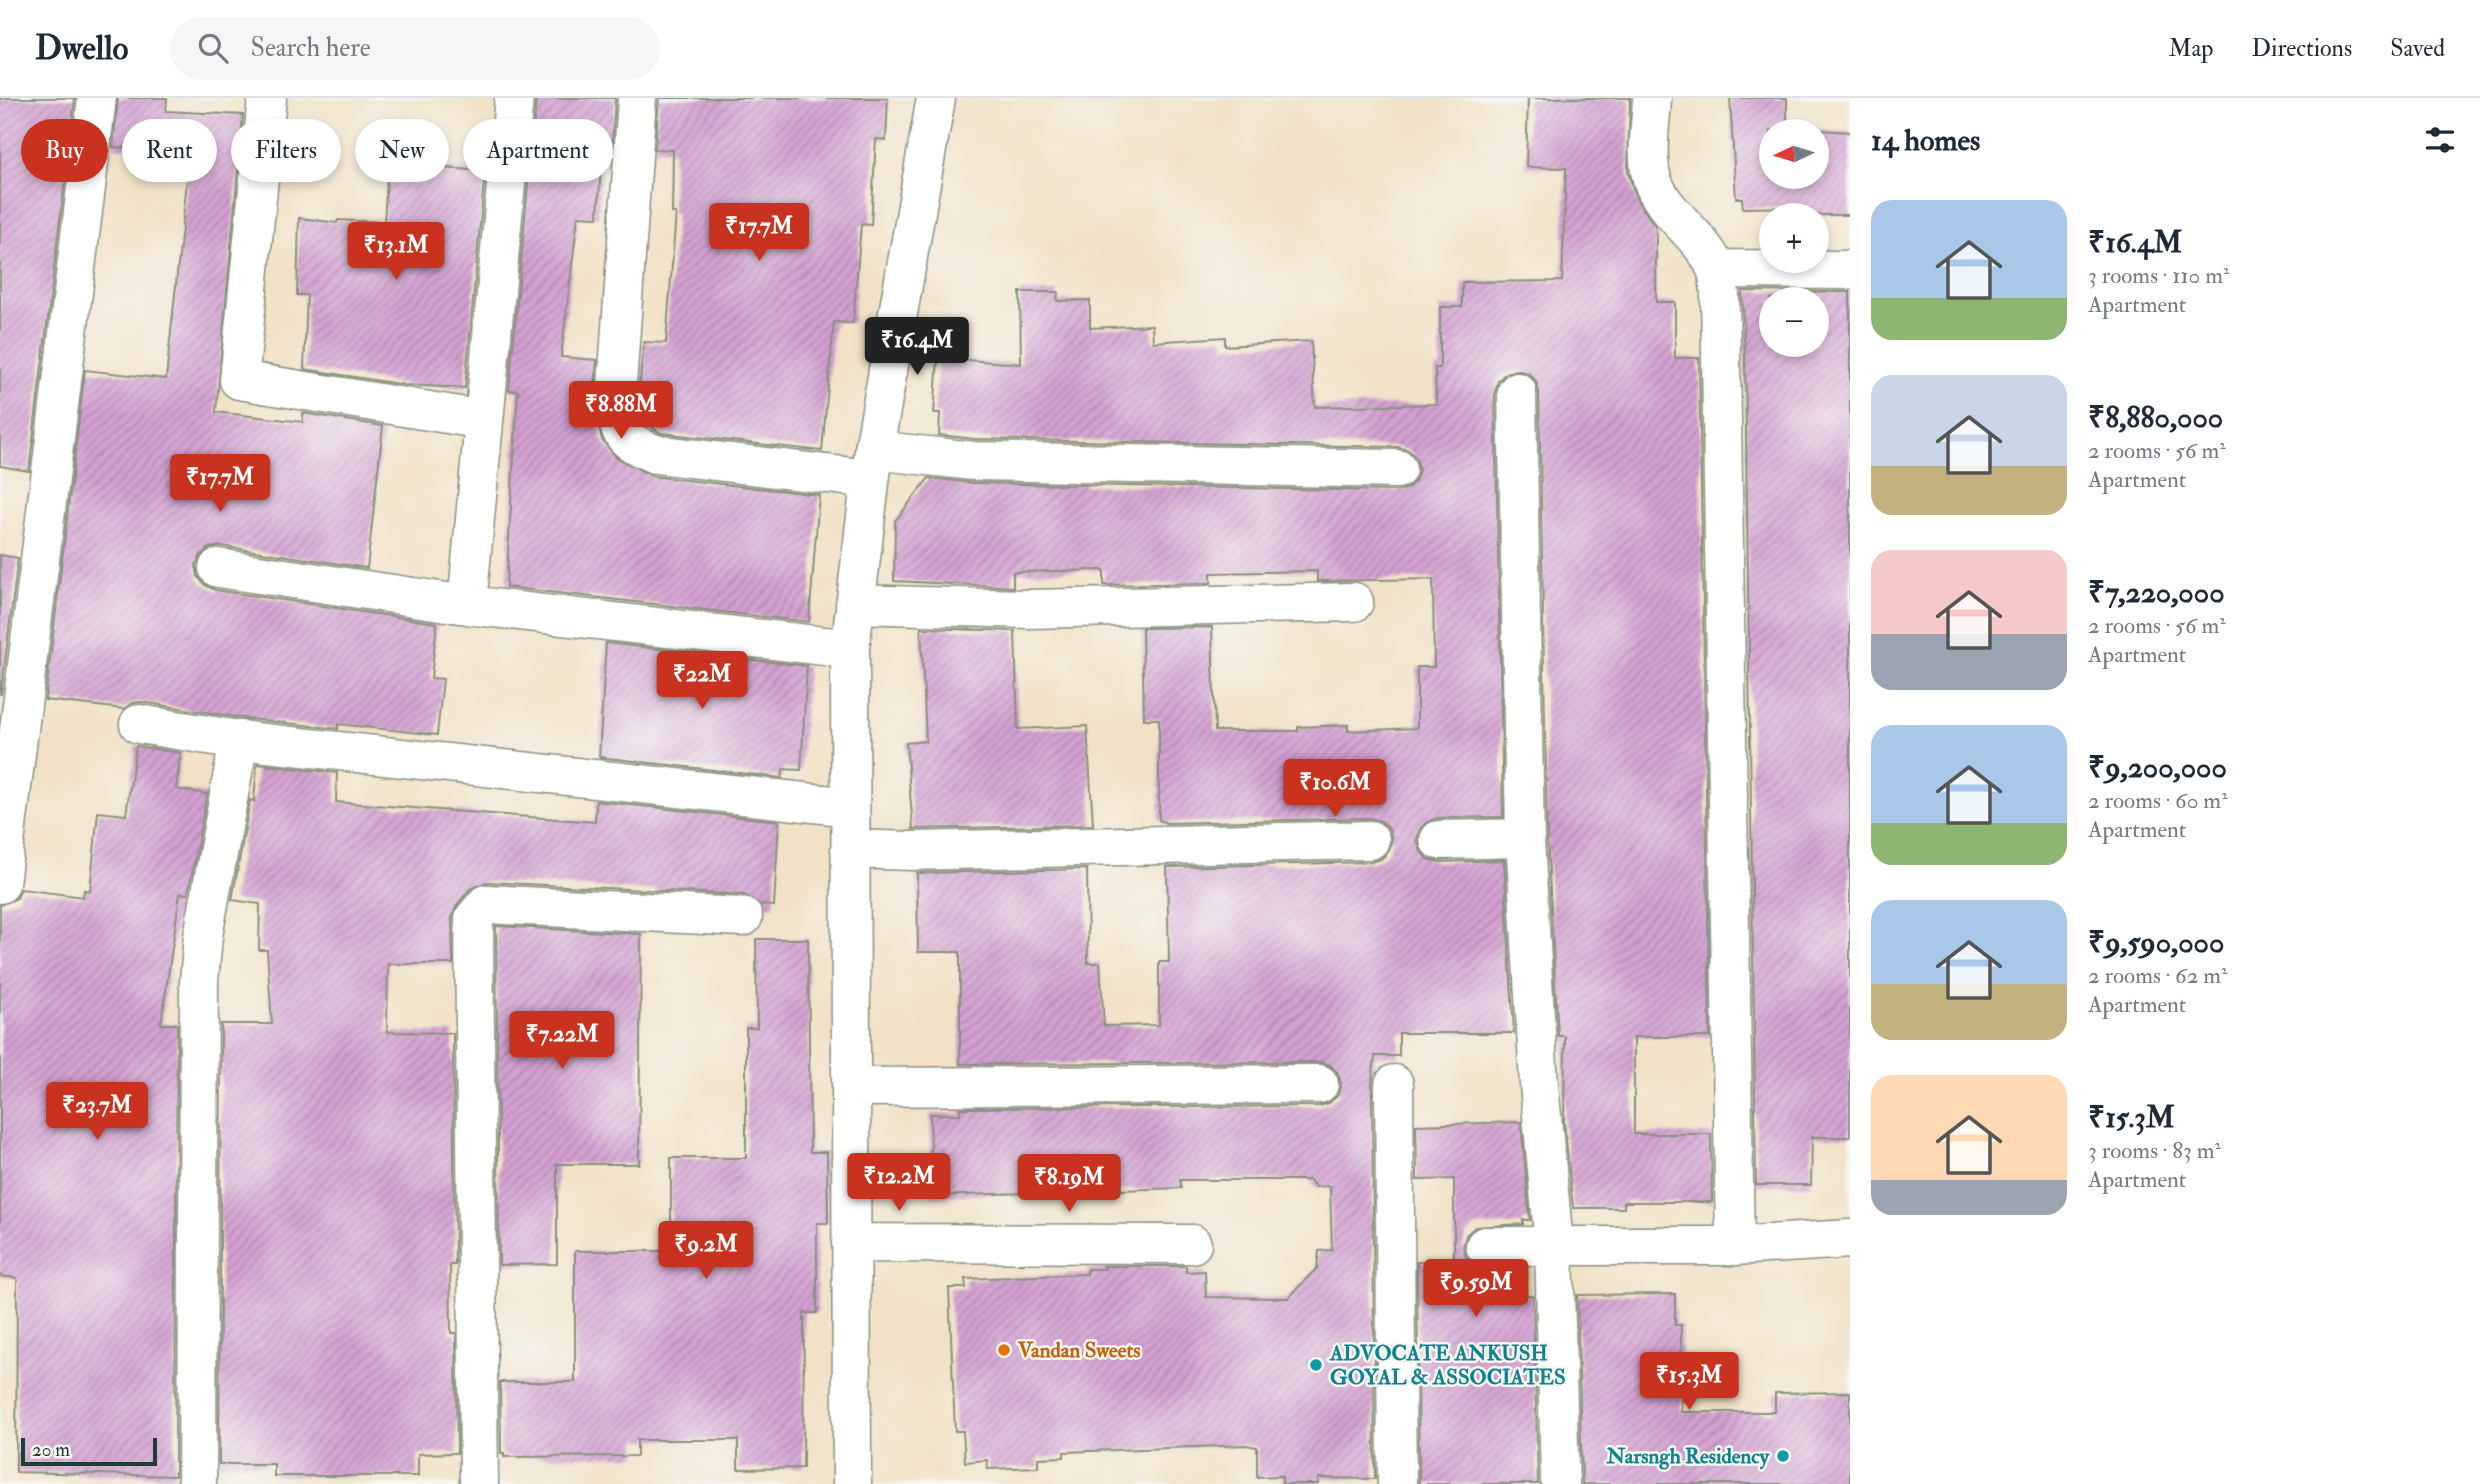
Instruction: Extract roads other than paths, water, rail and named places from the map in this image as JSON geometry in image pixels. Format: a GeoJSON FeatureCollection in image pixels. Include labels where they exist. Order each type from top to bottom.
{"type":"FeatureCollection","features":[{"type":"Feature","properties":{"kind":"street"},"geometry":{"type":"LineString","coordinates":[[0,884],[97,98]]}},
{"type":"Feature","properties":{"kind":"street"},"geometry":{"type":"LineString","coordinates":[[267,98],[239,380],[484,420]]}},
{"type":"Feature","properties":{"kind":"street"},"geometry":{"type":"LineString","coordinates":[[467,605],[514,98]]}},
{"type":"Feature","properties":{"kind":"street"},"geometry":{"type":"LineString","coordinates":[[637,98],[616,400],[617,421],[629,442],[655,454],[872,465],[973,461],[1397,469]]}},
{"type":"Feature","properties":{"kind":"street"},"geometry":{"type":"LineString","coordinates":[[852,1484],[850,649],[872,465],[936,98]]}},
{"type":"Feature","properties":{"kind":"street"},"geometry":{"type":"LineString","coordinates":[[1652,98],[1650,169],[1653,181],[1659,195],[1706,251],[1716,269],[1722,313],[1735,1246]]}},
{"type":"Feature","properties":{"kind":"street"},"geometry":{"type":"LineString","coordinates":[[1716,269],[1850,270]]}},
{"type":"Feature","properties":{"kind":"street"},"geometry":{"type":"LineString","coordinates":[[1517,391],[1525,838],[1539,1084],[1554,1245],[1560,1484]]}},
{"type":"Feature","properties":{"kind":"street"},"geometry":{"type":"LineString","coordinates":[[218,568],[467,605],[850,649]]}},
{"type":"Feature","properties":{"kind":"street"},"geometry":{"type":"LineString","coordinates":[[855,604],[1028,609],[1354,602]]}},
{"type":"Feature","properties":{"kind":"street"},"geometry":{"type":"LineString","coordinates":[[139,724],[239,740],[850,807]]}},
{"type":"Feature","properties":{"kind":"street"},"geometry":{"type":"LineString","coordinates":[[197,1484],[199,981],[203,936],[239,740]]}},
{"type":"Feature","properties":{"kind":"street"},"geometry":{"type":"LineString","coordinates":[[1438,840],[1525,838]]}},
{"type":"Feature","properties":{"kind":"street"},"geometry":{"type":"LineString","coordinates":[[850,849],[926,850],[1370,840]]}},
{"type":"Feature","properties":{"kind":"street"},"geometry":{"type":"LineString","coordinates":[[479,1484],[474,918],[486,904],[743,917]]}},
{"type":"Feature","properties":{"kind":"street"},"geometry":{"type":"LineString","coordinates":[[851,1087],[1319,1084]]}},
{"type":"Feature","properties":{"kind":"street"},"geometry":{"type":"LineString","coordinates":[[1394,1084],[1397,1484]]}},
{"type":"Feature","properties":{"kind":"street"},"geometry":{"type":"LineString","coordinates":[[1485,1246],[1735,1246],[1850,1238]]}},
{"type":"Feature","properties":{"kind":"street"},"geometry":{"type":"LineString","coordinates":[[851,1243],[1192,1244]]}},
{"type":"Feature","properties":{"kind":"place","name":"Vandan Sweets"},"geometry":{"type":"Point","coordinates":[1004,1350]}},
{"type":"Feature","properties":{"kind":"place","name":"ADVOCATE ANKUSH GOYAL & ASSOCIATES"},"geometry":{"type":"Point","coordinates":[1316,1365]}},
{"type":"Feature","properties":{"kind":"place","name":"Narsngh Residency"},"geometry":{"type":"Point","coordinates":[1783,1456]}}]}
